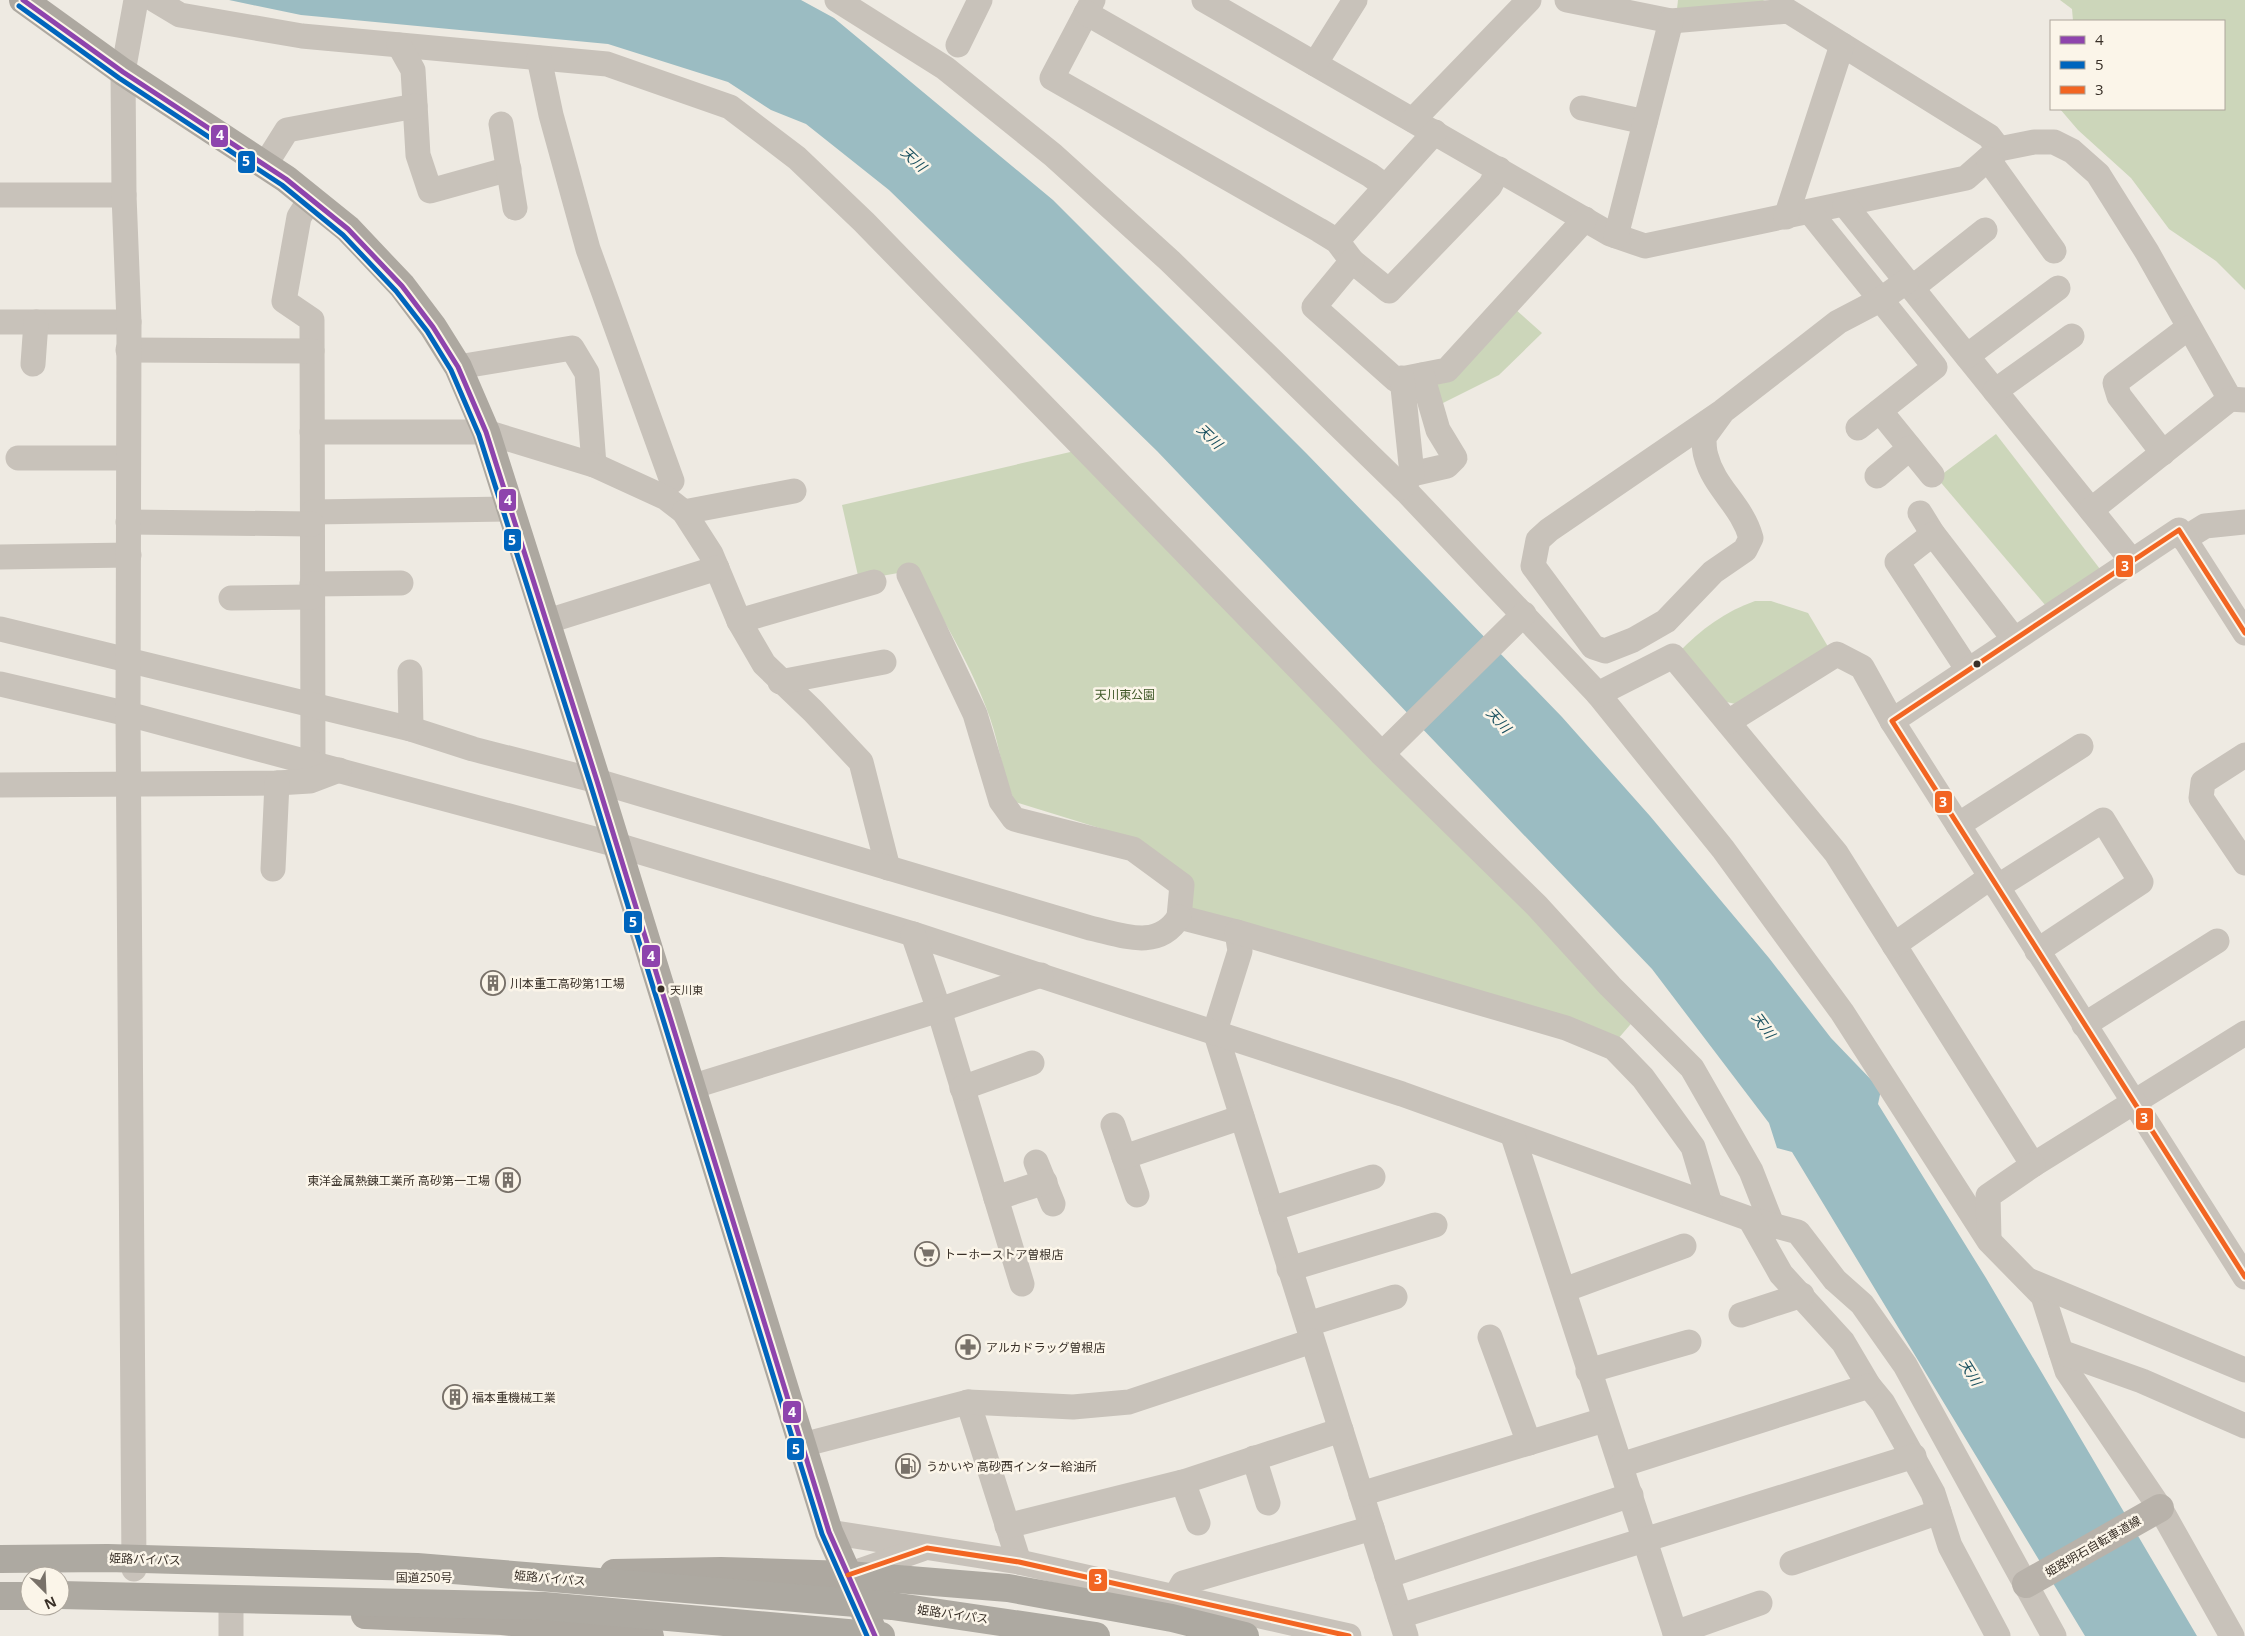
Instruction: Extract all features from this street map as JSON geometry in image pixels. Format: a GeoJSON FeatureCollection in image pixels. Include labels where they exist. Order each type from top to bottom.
{"type":"FeatureCollection","features":[{"type":"Feature","properties":{"kind":"highway"},"geometry":{"type":"LineString","coordinates":[[23,0],[123,72],[265,165],[310,198],[354,235],[402,286],[433,327],[458,367],[486,432],[508,509],[617,845],[829,1532],[875,1636]]}},
{"type":"Feature","properties":{"kind":"highway","name":"姫路バイパス"},"geometry":{"type":"LineString","coordinates":[[0,1559],[108,1558],[417,1567],[892,1606],[1096,1636]]}},
{"type":"Feature","properties":{"kind":"highway","name":"国道250号"},"geometry":{"type":"LineString","coordinates":[[0,1568],[134,1569],[416,1578],[721,1571],[848,1576]]}},
{"type":"Feature","properties":{"kind":"highway"},"geometry":{"type":"LineString","coordinates":[[848,1576],[1008,1588],[1172,1618],[1245,1636]]}},
{"type":"Feature","properties":{"kind":"highway"},"geometry":{"type":"LineString","coordinates":[[70,1595],[544,1606],[881,1636]]}},
{"type":"Feature","properties":{"kind":"highway"},"geometry":{"type":"LineString","coordinates":[[0,1596],[20,1596]]}},
{"type":"Feature","properties":{"kind":"highway"},"geometry":{"type":"LineString","coordinates":[[0,1603],[20,1604]]}},
{"type":"Feature","properties":{"kind":"highway"},"geometry":{"type":"LineString","coordinates":[[70,1605],[231,1608],[502,1629],[650,1636]]}},
{"type":"Feature","properties":{"kind":"main road","name":"姫路明石自転車道線"},"geometry":{"type":"LineString","coordinates":[[2026,1584],[2160,1508]]}},
{"type":"Feature","properties":{"kind":"street"},"geometry":{"type":"LineString","coordinates":[[134,1569],[128,785],[130,660],[127,458],[129,322],[124,195],[123,72],[136,0]]}},
{"type":"Feature","properties":{"kind":"street"},"geometry":{"type":"LineString","coordinates":[[155,0],[180,15],[302,36],[607,64],[730,107],[797,158],[864,222],[1382,754],[1538,906],[1610,986],[1692,1068],[1751,1171],[1762,1223],[1781,1274],[1843,1342],[1869,1386],[1883,1403],[1933,1493],[1950,1546],[1998,1636]]}},
{"type":"Feature","properties":{"kind":"street"},"geometry":{"type":"LineString","coordinates":[[837,0],[946,68],[1053,155],[1170,261],[1407,480],[1524,614],[1598,694],[1723,849],[1842,1012],[1989,1241],[2043,1296],[2067,1371],[2160,1508],[2232,1636]]}},
{"type":"Feature","properties":{"kind":"street"},"geometry":{"type":"LineString","coordinates":[[958,45],[980,0]]}},
{"type":"Feature","properties":{"kind":"street"},"geometry":{"type":"LineString","coordinates":[[1204,0],[1585,219],[1616,236],[1645,246],[1966,178],[1994,154],[2034,142],[2054,142],[2072,150],[2098,174],[2147,252],[2188,328],[2238,399],[2163,453],[2091,510]]}},
{"type":"Feature","properties":{"kind":"street"},"geometry":{"type":"LineString","coordinates":[[1315,64],[1355,0]]}},
{"type":"Feature","properties":{"kind":"street"},"geometry":{"type":"LineString","coordinates":[[1413,120],[1529,0]]}},
{"type":"Feature","properties":{"kind":"street"},"geometry":{"type":"LineString","coordinates":[[1567,0],[1671,20],[1773,6],[1788,11],[1989,136],[1994,154],[2054,251]]}},
{"type":"Feature","properties":{"kind":"street"},"geometry":{"type":"LineString","coordinates":[[1384,186],[1362,170],[1090,7],[1052,78],[1337,241],[1352,261],[1389,291],[1490,186],[1499,169]]}},
{"type":"Feature","properties":{"kind":"street"},"geometry":{"type":"LineString","coordinates":[[1616,236],[1671,20]]}},
{"type":"Feature","properties":{"kind":"street"},"geometry":{"type":"LineString","coordinates":[[398,45],[413,70],[418,154],[430,190],[509,169]]}},
{"type":"Feature","properties":{"kind":"street"},"geometry":{"type":"LineString","coordinates":[[1786,217],[1842,45]]}},
{"type":"Feature","properties":{"kind":"street"},"geometry":{"type":"LineString","coordinates":[[539,58],[550,114],[588,249],[672,481]]}},
{"type":"Feature","properties":{"kind":"street"},"geometry":{"type":"LineString","coordinates":[[265,165],[287,130],[415,106]]}},
{"type":"Feature","properties":{"kind":"street"},"geometry":{"type":"LineString","coordinates":[[1582,108],[1645,122]]}},
{"type":"Feature","properties":{"kind":"street"},"geometry":{"type":"LineString","coordinates":[[500,124],[515,208]]}},
{"type":"Feature","properties":{"kind":"street"},"geometry":{"type":"LineString","coordinates":[[1337,241],[1384,186],[1435,132]]}},
{"type":"Feature","properties":{"kind":"street"},"geometry":{"type":"LineString","coordinates":[[0,195],[124,195]]}},
{"type":"Feature","properties":{"kind":"street"},"geometry":{"type":"LineString","coordinates":[[310,198],[299,217],[284,301],[312,320],[313,763]]}},
{"type":"Feature","properties":{"kind":"street"},"geometry":{"type":"LineString","coordinates":[[1845,205],[2132,560]]}},
{"type":"Feature","properties":{"kind":"street"},"geometry":{"type":"LineString","coordinates":[[1810,212],[1935,367],[1858,428]]}},
{"type":"Feature","properties":{"kind":"street"},"geometry":{"type":"LineString","coordinates":[[1352,261],[1314,307],[1396,380],[1447,370],[1585,219]]}},
{"type":"Feature","properties":{"kind":"street"},"geometry":{"type":"LineString","coordinates":[[1723,410],[1704,437],[1706,456],[1718,483],[1739,509],[1747,523],[1751,538],[1745,550],[1712,572],[1666,621],[1634,640],[1605,651],[1594,647],[1533,566],[1538,540],[1549,530],[1723,410],[1838,322],[1909,285],[1985,230]]}},
{"type":"Feature","properties":{"kind":"street"},"geometry":{"type":"LineString","coordinates":[[1967,356],[2040,314],[2058,288]]}},
{"type":"Feature","properties":{"kind":"street"},"geometry":{"type":"LineString","coordinates":[[0,322],[129,322]]}},
{"type":"Feature","properties":{"kind":"street"},"geometry":{"type":"LineString","coordinates":[[33,364],[36,322]]}},
{"type":"Feature","properties":{"kind":"street"},"geometry":{"type":"LineString","coordinates":[[2163,453],[2119,396],[2115,383],[2188,328]]}},
{"type":"Feature","properties":{"kind":"street"},"geometry":{"type":"LineString","coordinates":[[1995,391],[2072,336]]}},
{"type":"Feature","properties":{"kind":"street"},"geometry":{"type":"LineString","coordinates":[[458,367],[572,348],[587,373],[594,465]]}},
{"type":"Feature","properties":{"kind":"street"},"geometry":{"type":"LineString","coordinates":[[128,350],[312,351]]}},
{"type":"Feature","properties":{"kind":"street"},"geometry":{"type":"LineString","coordinates":[[1407,480],[1412,377]]}},
{"type":"Feature","properties":{"kind":"street"},"geometry":{"type":"LineString","coordinates":[[1407,480],[1447,466],[1455,458],[1438,430],[1412,377]]}},
{"type":"Feature","properties":{"kind":"street"},"geometry":{"type":"LineString","coordinates":[[1880,411],[1932,475]]}},
{"type":"Feature","properties":{"kind":"street"},"geometry":{"type":"LineString","coordinates":[[312,432],[486,432],[594,465],[650,489],[666,498],[684,512],[712,554],[739,621],[764,664],[780,682],[813,711],[861,762],[888,868]]}},
{"type":"Feature","properties":{"kind":"street"},"geometry":{"type":"LineString","coordinates":[[1877,476],[1910,448]]}},
{"type":"Feature","properties":{"kind":"street"},"geometry":{"type":"LineString","coordinates":[[18,458],[127,458]]}},
{"type":"Feature","properties":{"kind":"street"},"geometry":{"type":"LineString","coordinates":[[684,512],[794,490]]}},
{"type":"Feature","properties":{"kind":"street"},"geometry":{"type":"LineString","coordinates":[[128,522],[312,518],[508,509]]}},
{"type":"Feature","properties":{"kind":"street"},"geometry":{"type":"LineString","coordinates":[[1920,513],[1933,534],[2014,639]]}},
{"type":"Feature","properties":{"kind":"street"},"geometry":{"type":"LineString","coordinates":[[2184,539],[2205,526],[2245,522]]}},
{"type":"Feature","properties":{"kind":"street"},"geometry":{"type":"LineString","coordinates":[[1892,721],[2179,530],[2245,633]]}},
{"type":"Feature","properties":{"kind":"street"},"geometry":{"type":"LineString","coordinates":[[1933,534],[1898,562],[1968,670]]}},
{"type":"Feature","properties":{"kind":"street"},"geometry":{"type":"LineString","coordinates":[[0,557],[128,555]]}},
{"type":"Feature","properties":{"kind":"street"},"geometry":{"type":"LineString","coordinates":[[545,622],[717,568]]}},
{"type":"Feature","properties":{"kind":"street"},"geometry":{"type":"LineString","coordinates":[[0,628],[411,729],[473,749],[597,781],[1090,928],[1146,940],[1172,928],[1179,917],[1182,885],[1133,849],[1014,819],[1001,801],[975,714],[909,575]]}},
{"type":"Feature","properties":{"kind":"street"},"geometry":{"type":"LineString","coordinates":[[739,621],[874,582]]}},
{"type":"Feature","properties":{"kind":"street"},"geometry":{"type":"LineString","coordinates":[[231,598],[401,583]]}},
{"type":"Feature","properties":{"kind":"street"},"geometry":{"type":"LineString","coordinates":[[1382,754],[1524,614]]}},
{"type":"Feature","properties":{"kind":"street"},"geometry":{"type":"LineString","coordinates":[[1728,722],[1837,654],[1862,666],[1892,721],[2245,1277]]}},
{"type":"Feature","properties":{"kind":"street"},"geometry":{"type":"LineString","coordinates":[[1598,694],[1673,656],[1836,853],[2033,1165]]}},
{"type":"Feature","properties":{"kind":"street"},"geometry":{"type":"LineString","coordinates":[[780,682],[884,662]]}},
{"type":"Feature","properties":{"kind":"street"},"geometry":{"type":"LineString","coordinates":[[410,672],[411,729]]}},
{"type":"Feature","properties":{"kind":"street"},"geometry":{"type":"LineString","coordinates":[[0,684],[128,714],[617,845],[913,934],[1402,1094],[1513,1136],[1762,1223],[1798,1232],[1835,1280],[1862,1304],[1905,1365],[2054,1636]]}},
{"type":"Feature","properties":{"kind":"street"},"geometry":{"type":"LineString","coordinates":[[1958,825],[2062,770],[2081,746]]}},
{"type":"Feature","properties":{"kind":"street"},"geometry":{"type":"LineString","coordinates":[[2245,756],[2203,782],[2201,798],[2245,863]]}},
{"type":"Feature","properties":{"kind":"street"},"geometry":{"type":"LineString","coordinates":[[0,785],[277,783],[310,781],[339,770]]}},
{"type":"Feature","properties":{"kind":"street"},"geometry":{"type":"LineString","coordinates":[[273,869],[277,783]]}},
{"type":"Feature","properties":{"kind":"street"},"geometry":{"type":"LineString","coordinates":[[1894,945],[1994,882],[2103,820],[2141,882],[2037,951]]}},
{"type":"Feature","properties":{"kind":"street"},"geometry":{"type":"LineString","coordinates":[[1179,917],[1237,932],[1566,1028],[1614,1048],[1643,1078],[1693,1147],[1710,1204]]}},
{"type":"Feature","properties":{"kind":"street"},"geometry":{"type":"LineString","coordinates":[[1237,932],[1240,951],[1214,1031],[1403,1626],[1646,1541],[1914,1456]]}},
{"type":"Feature","properties":{"kind":"street"},"geometry":{"type":"LineString","coordinates":[[913,934],[939,1010],[1022,1284]]}},
{"type":"Feature","properties":{"kind":"street"},"geometry":{"type":"LineString","coordinates":[[2084,1025],[2217,941]]}},
{"type":"Feature","properties":{"kind":"street"},"geometry":{"type":"LineString","coordinates":[[691,1087],[939,1010],[1041,975]]}},
{"type":"Feature","properties":{"kind":"street"},"geometry":{"type":"LineString","coordinates":[[1989,1241],[1988,1196],[2134,1100],[2243,1039]]}},
{"type":"Feature","properties":{"kind":"street"},"geometry":{"type":"LineString","coordinates":[[962,1088],[1032,1063]]}},
{"type":"Feature","properties":{"kind":"street"},"geometry":{"type":"LineString","coordinates":[[1124,1157],[1242,1118]]}},
{"type":"Feature","properties":{"kind":"street"},"geometry":{"type":"LineString","coordinates":[[1113,1125],[1137,1194]]}},
{"type":"Feature","properties":{"kind":"street"},"geometry":{"type":"LineString","coordinates":[[1513,1136],[1564,1290],[1604,1420],[1621,1465],[1676,1635],[1760,1603]]}},
{"type":"Feature","properties":{"kind":"street"},"geometry":{"type":"LineString","coordinates":[[1271,1209],[1373,1177]]}},
{"type":"Feature","properties":{"kind":"street"},"geometry":{"type":"LineString","coordinates":[[996,1198],[1045,1183]]}},
{"type":"Feature","properties":{"kind":"street"},"geometry":{"type":"LineString","coordinates":[[1289,1269],[1435,1225]]}},
{"type":"Feature","properties":{"kind":"street"},"geometry":{"type":"LineString","coordinates":[[1564,1290],[1684,1246]]}},
{"type":"Feature","properties":{"kind":"street"},"geometry":{"type":"LineString","coordinates":[[2026,1279],[2245,1370]]}},
{"type":"Feature","properties":{"kind":"street"},"geometry":{"type":"LineString","coordinates":[[1741,1316],[1802,1295]]}},
{"type":"Feature","properties":{"kind":"street"},"geometry":{"type":"LineString","coordinates":[[802,1445],[968,1402],[1073,1407],[1129,1402],[1310,1333],[1395,1297]]}},
{"type":"Feature","properties":{"kind":"street"},"geometry":{"type":"LineString","coordinates":[[1490,1337],[1529,1443]]}},
{"type":"Feature","properties":{"kind":"street"},"geometry":{"type":"LineString","coordinates":[[1588,1371],[1689,1342]]}},
{"type":"Feature","properties":{"kind":"street"},"geometry":{"type":"LineString","coordinates":[[2061,1352],[2142,1381],[2245,1426]]}},
{"type":"Feature","properties":{"kind":"street"},"geometry":{"type":"LineString","coordinates":[[1621,1465],[1869,1386]]}},
{"type":"Feature","properties":{"kind":"street"},"geometry":{"type":"LineString","coordinates":[[968,1402],[1019,1562]]}},
{"type":"Feature","properties":{"kind":"street"},"geometry":{"type":"LineString","coordinates":[[1361,1494],[1604,1420]]}},
{"type":"Feature","properties":{"kind":"street"},"geometry":{"type":"LineString","coordinates":[[1007,1526],[1183,1482],[1341,1430]]}},
{"type":"Feature","properties":{"kind":"street"},"geometry":{"type":"LineString","coordinates":[[1254,1458],[1268,1504]]}},
{"type":"Feature","properties":{"kind":"street"},"geometry":{"type":"LineString","coordinates":[[1183,1482],[1198,1523]]}},
{"type":"Feature","properties":{"kind":"street"},"geometry":{"type":"LineString","coordinates":[[1387,1576],[1631,1495]]}},
{"type":"Feature","properties":{"kind":"street"},"geometry":{"type":"LineString","coordinates":[[1792,1563],[1841,1535],[1939,1512]]}},
{"type":"Feature","properties":{"kind":"street"},"geometry":{"type":"LineString","coordinates":[[1175,1597],[1183,1583],[1372,1528]]}},
{"type":"Feature","properties":{"kind":"street"},"geometry":{"type":"LineString","coordinates":[[829,1532],[1019,1562],[1349,1636]]}},
{"type":"Feature","properties":{"kind":"street"},"geometry":{"type":"LineString","coordinates":[[848,1576],[927,1548]]}},
{"type":"Feature","properties":{"kind":"street"},"geometry":{"type":"LineString","coordinates":[[1175,1597],[1297,1613]]}},
{"type":"Feature","properties":{"kind":"street"},"geometry":{"type":"LineString","coordinates":[[231,1608],[231,1636]]}},
{"type":"Feature","properties":{"kind":"green space"},"geometry":{"type":"Polygon","coordinates":[[[1678,0],[1765,0],[1752,6],[1677,9],[1678,0]]]}},
{"type":"Feature","properties":{"kind":"green space"},"geometry":{"type":"Polygon","coordinates":[[[2060,0],[2245,0],[2245,290],[2216,261],[2169,229],[2131,178],[2078,130],[2061,110],[2225,110],[2225,20],[2073,20],[2072,9],[2060,0]]]}},
{"type":"Feature","properties":{"kind":"green space"},"geometry":{"type":"Polygon","coordinates":[[[1514,308],[1542,333],[1499,375],[1437,406],[1427,380],[1514,308]]]}},
{"type":"Feature","properties":{"kind":"green space"},"geometry":{"type":"Polygon","coordinates":[[[1996,434],[2100,569],[2046,606],[1937,478],[1996,434]]]}},
{"type":"Feature","properties":{"kind":"green space","name":"天川東公園"},"geometry":{"type":"Polygon","coordinates":[[[1079,450],[1636,1018],[1617,1040],[1191,909],[1135,839],[1015,802],[983,699],[956,642],[915,570],[859,580],[842,505],[1079,450]]]}},
{"type":"Feature","properties":{"kind":"green space"},"geometry":{"type":"Polygon","coordinates":[[[1755,601],[1771,601],[1808,613],[1830,650],[1740,705],[1722,701],[1679,652],[1714,622],[1734,610],[1755,601]]]}},
{"type":"Feature","properties":{"kind":"water","name":"天川"},"geometry":{"type":"Polygon","coordinates":[[[229,0],[801,0],[834,18],[1053,200],[1306,453],[1562,717],[1650,816],[1769,958],[1831,1038],[1881,1090],[1878,1104],[1986,1278],[2197,1636],[2085,1636],[1792,1152],[1777,1148],[1769,1123],[1652,969],[1157,451],[889,190],[806,124],[771,110],[728,82],[608,44],[301,15],[229,0]]]}},
{"type":"Feature","properties":{"kind":"transit line","name":"4"},"geometry":{"type":"LineString","coordinates":[[23,0],[123,72],[286,179],[348,229],[402,286],[433,327],[458,367],[486,432],[597,781],[829,1532],[875,1636]]}},
{"type":"Feature","properties":{"kind":"transit line","name":"5"},"geometry":{"type":"LineString","coordinates":[[19,6],[119,78],[282,185],[343,235],[396,291],[427,331],[451,370],[479,435],[590,783],[822,1534],[867,1636]]}},
{"type":"Feature","properties":{"kind":"transit line","name":"3"},"geometry":{"type":"LineString","coordinates":[[2245,633],[2179,530],[1892,721],[2245,1277]]}},
{"type":"Feature","properties":{"kind":"transit line","name":"3"},"geometry":{"type":"LineString","coordinates":[[848,1575],[927,1548],[1019,1562],[1349,1636]]}},
{"type":"Feature","properties":{"kind":"place","name":"川本重工高砂第1工場"},"geometry":{"type":"Point","coordinates":[493,983]}},
{"type":"Feature","properties":{"kind":"place","name":"天川東"},"geometry":{"type":"Point","coordinates":[661,989]}},
{"type":"Feature","properties":{"kind":"place","name":"東洋金属熱錬工業所 高砂第一工場"},"geometry":{"type":"Point","coordinates":[508,1180]}},
{"type":"Feature","properties":{"kind":"place","name":"トーホーストア曽根店"},"geometry":{"type":"Point","coordinates":[927,1254]}},
{"type":"Feature","properties":{"kind":"place","name":"アルカドラッグ曽根店"},"geometry":{"type":"Point","coordinates":[968,1347]}},
{"type":"Feature","properties":{"kind":"place","name":"福本重機械工業"},"geometry":{"type":"Point","coordinates":[455,1397]}},
{"type":"Feature","properties":{"kind":"place","name":"うかいや 高砂西インター給油所"},"geometry":{"type":"Point","coordinates":[908,1466]}}]}
